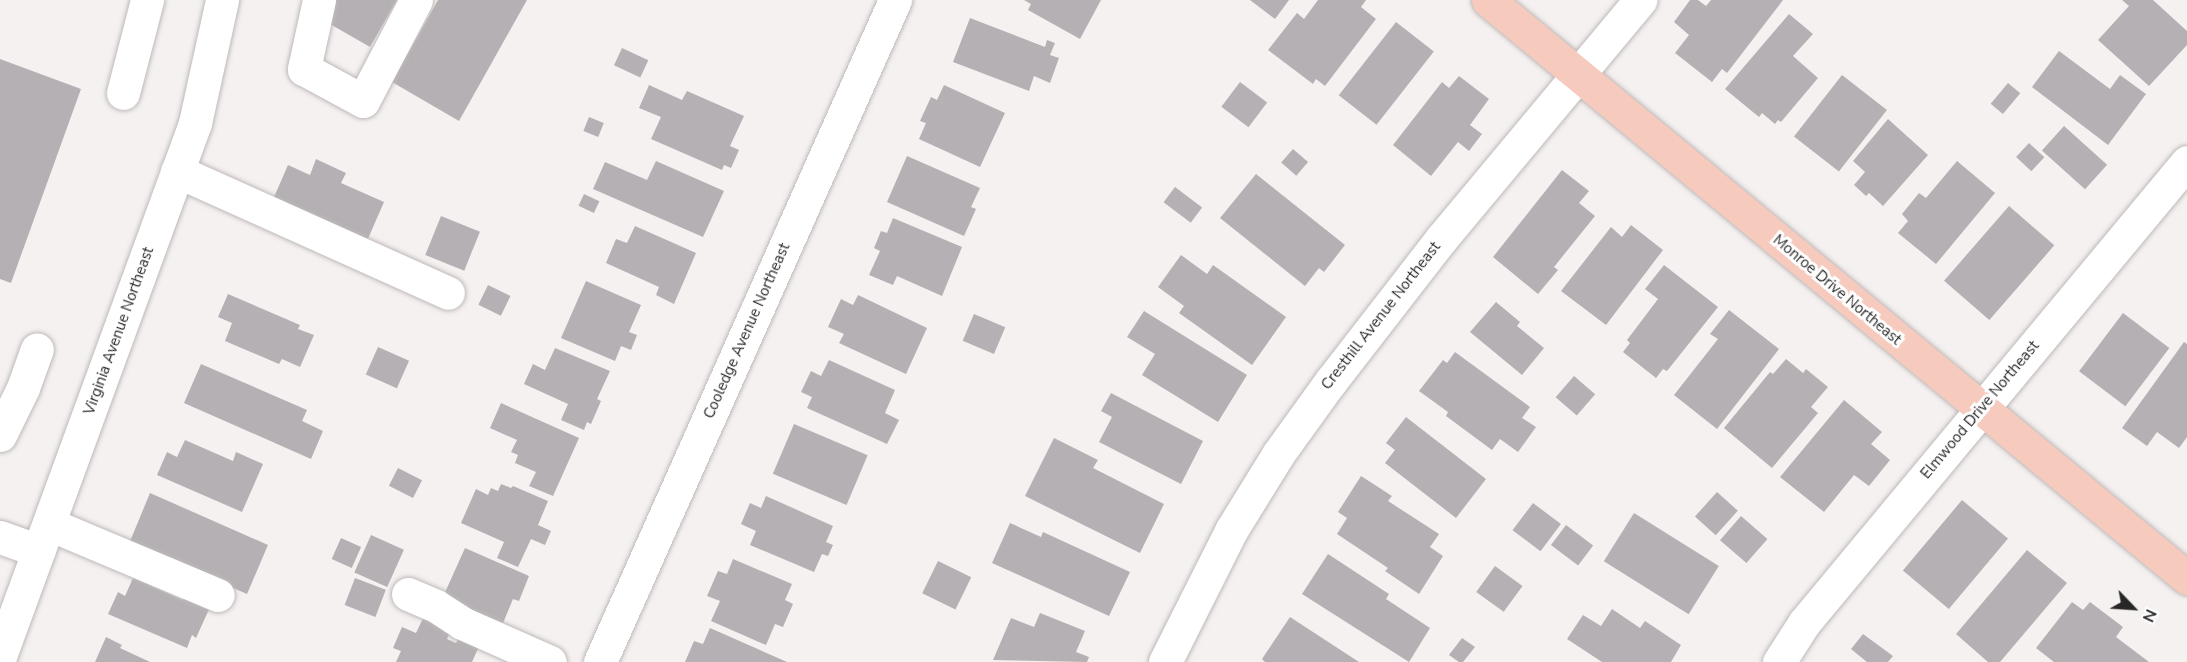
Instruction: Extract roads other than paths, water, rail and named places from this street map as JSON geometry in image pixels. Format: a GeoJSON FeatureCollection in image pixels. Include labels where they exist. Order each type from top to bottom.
{"type":"FeatureCollection","features":[{"type":"Feature","properties":{"kind":"main road","name":"Monroe Drive Northeast"},"geometry":{"type":"LineString","coordinates":[[1488,0],[2187,578]]}},
{"type":"Feature","properties":{"kind":"street"},"geometry":{"type":"LineString","coordinates":[[123,93],[147,0]]}},
{"type":"Feature","properties":{"kind":"street","name":"Virginia Avenue Northeast"},"geometry":{"type":"LineString","coordinates":[[0,656],[195,123],[222,0]]}},
{"type":"Feature","properties":{"kind":"street"},"geometry":{"type":"LineString","coordinates":[[319,0],[304,69],[363,101],[416,0]]}},
{"type":"Feature","properties":{"kind":"street","name":"Cooledge Avenue Northeast"},"geometry":{"type":"LineString","coordinates":[[600,662],[895,0]]}},
{"type":"Feature","properties":{"kind":"street","name":"Cresthill Avenue Northeast"},"geometry":{"type":"LineString","coordinates":[[1165,662],[1232,529],[1279,453],[1330,381],[1442,238],[1640,0]]}},
{"type":"Feature","properties":{"kind":"street","name":"Elmwood Drive Northeast"},"geometry":{"type":"LineString","coordinates":[[1779,662],[1804,623],[2187,162]]}},
{"type":"Feature","properties":{"kind":"street"},"geometry":{"type":"LineString","coordinates":[[177,171],[448,293]]}},
{"type":"Feature","properties":{"kind":"street"},"geometry":{"type":"LineString","coordinates":[[0,435],[23,388],[37,349]]}},
{"type":"Feature","properties":{"kind":"street"},"geometry":{"type":"LineString","coordinates":[[0,537],[44,538],[218,596]]}},
{"type":"Feature","properties":{"kind":"street"},"geometry":{"type":"LineString","coordinates":[[408,594],[436,606],[462,623],[550,662]]}}]}
